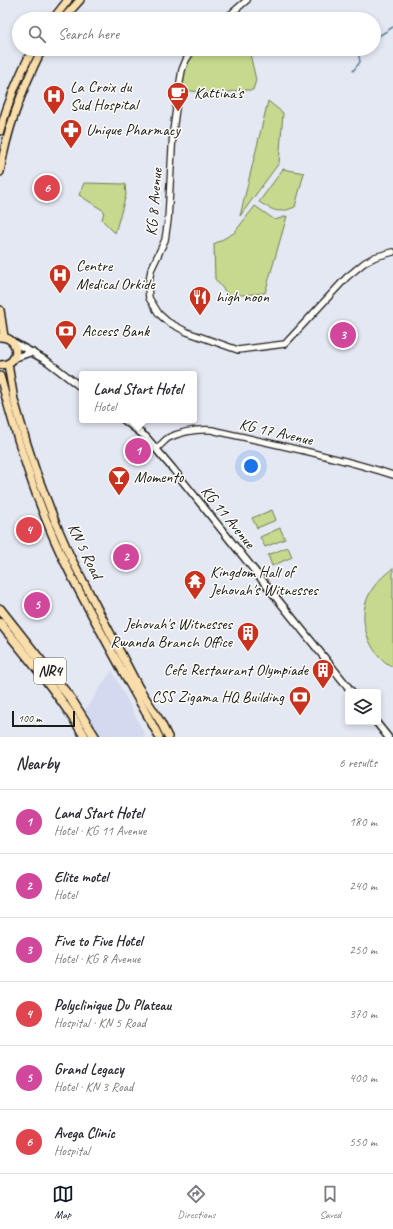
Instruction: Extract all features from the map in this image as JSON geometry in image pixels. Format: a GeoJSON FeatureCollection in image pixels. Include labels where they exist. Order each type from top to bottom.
{"type":"FeatureCollection","features":[{"type":"Feature","properties":{"kind":"highway","name":"NR4"},"geometry":{"type":"LineString","coordinates":[[0,609],[79,709],[95,737]]}},
{"type":"Feature","properties":{"kind":"highway","name":"NR4"},"geometry":{"type":"LineString","coordinates":[[0,624],[42,674],[72,715],[85,737]]}},
{"type":"Feature","properties":{"kind":"highway"},"geometry":{"type":"LineString","coordinates":[[72,715],[79,709]]}},
{"type":"Feature","properties":{"kind":"main road"},"geometry":{"type":"LineString","coordinates":[[59,12],[68,0]]}},
{"type":"Feature","properties":{"kind":"main road"},"geometry":{"type":"LineString","coordinates":[[69,12],[80,0]]}},
{"type":"Feature","properties":{"kind":"main road"},"geometry":{"type":"LineString","coordinates":[[0,131],[14,89],[29,56]]}},
{"type":"Feature","properties":{"kind":"main road"},"geometry":{"type":"LineString","coordinates":[[0,172],[10,123],[20,95],[39,56]]}},
{"type":"Feature","properties":{"kind":"main road"},"geometry":{"type":"LineString","coordinates":[[0,310],[2,337],[32,352],[53,365],[79,386]]}},
{"type":"Feature","properties":{"kind":"main road"},"geometry":{"type":"LineString","coordinates":[[13,342],[16,350],[14,358]]}},
{"type":"Feature","properties":{"kind":"main road"},"geometry":{"type":"LineString","coordinates":[[0,365],[8,364],[14,358],[32,352]]}},
{"type":"Feature","properties":{"kind":"main road","name":"KN 5 Road"},"geometry":{"type":"LineString","coordinates":[[8,364],[14,400],[26,441],[40,484],[56,524],[70,556],[139,688],[160,721],[168,737]]}},
{"type":"Feature","properties":{"kind":"main road","name":"KN 5 Road"},"geometry":{"type":"LineString","coordinates":[[0,376],[14,430],[24,461],[53,536],[69,570],[159,737]]}},
{"type":"Feature","properties":{"kind":"main road","name":"KG 11 Avenue"},"geometry":{"type":"LineString","coordinates":[[128,423],[146,437],[350,689]]}},
{"type":"Feature","properties":{"kind":"main road"},"geometry":{"type":"LineString","coordinates":[[378,725],[388,737]]}},
{"type":"Feature","properties":{"kind":"street"},"geometry":{"type":"LineString","coordinates":[[232,12],[247,0]]}},
{"type":"Feature","properties":{"kind":"street","name":"KG 8 Avenue"},"geometry":{"type":"LineString","coordinates":[[189,56],[182,70],[173,130],[168,220],[165,240],[151,270],[148,287],[149,298],[159,314],[168,322],[187,332],[238,350],[285,344],[347,277],[364,263],[375,257],[393,252]]}},
{"type":"Feature","properties":{"kind":"street","name":"KG 17 Avenue"},"geometry":{"type":"LineString","coordinates":[[156,449],[167,439],[172,437],[197,431],[212,430],[393,475]]}},
{"type":"Feature","properties":{"kind":"shaded area"},"geometry":{"type":"Polygon","coordinates":[[[112,670],[146,737],[100,737],[85,710],[112,670]]]}},
{"type":"Feature","properties":{"kind":"green space"},"geometry":{"type":"Polygon","coordinates":[[[189,56],[250,56],[256,80],[253,90],[239,90],[220,94],[182,90],[186,64],[189,56]]]}},
{"type":"Feature","properties":{"kind":"green space"},"geometry":{"type":"Polygon","coordinates":[[[268,101],[283,113],[279,163],[240,216],[268,101]]]}},
{"type":"Feature","properties":{"kind":"green space"},"geometry":{"type":"Polygon","coordinates":[[[283,169],[304,173],[295,207],[280,211],[269,208],[259,202],[283,169]]]}},
{"type":"Feature","properties":{"kind":"green space"},"geometry":{"type":"Polygon","coordinates":[[[84,183],[125,184],[126,195],[115,233],[102,220],[104,211],[79,195],[84,183]]]}},
{"type":"Feature","properties":{"kind":"green space"},"geometry":{"type":"Polygon","coordinates":[[[255,206],[275,220],[287,216],[265,293],[229,296],[215,279],[214,244],[234,233],[255,206]]]}},
{"type":"Feature","properties":{"kind":"green space"},"geometry":{"type":"Polygon","coordinates":[[[272,510],[276,520],[257,528],[252,518],[272,510]]]}},
{"type":"Feature","properties":{"kind":"green space"},"geometry":{"type":"Polygon","coordinates":[[[280,528],[285,539],[265,547],[260,537],[280,528]]]}},
{"type":"Feature","properties":{"kind":"green space"},"geometry":{"type":"Polygon","coordinates":[[[288,547],[292,557],[272,566],[268,555],[288,547]]]}},
{"type":"Feature","properties":{"kind":"green space"},"geometry":{"type":"Polygon","coordinates":[[[393,568],[393,667],[377,654],[371,645],[367,636],[364,615],[365,604],[373,587],[393,568]]]}},
{"type":"Feature","properties":{"kind":"waterway"},"geometry":{"type":"LineString","coordinates":[[381,35],[393,27]]}},
{"type":"Feature","properties":{"kind":"waterway"},"geometry":{"type":"LineString","coordinates":[[353,71],[360,62],[359,56]]}},
{"type":"Feature","properties":{"kind":"place","name":"Kattina's"},"geometry":{"type":"Point","coordinates":[178,112]}},
{"type":"Feature","properties":{"kind":"place","name":"La Croix du Sud Hospital"},"geometry":{"type":"Point","coordinates":[54,116]}},
{"type":"Feature","properties":{"kind":"place","name":"Unique Pharmacy"},"geometry":{"type":"Point","coordinates":[71,150]}},
{"type":"Feature","properties":{"kind":"place","name":"Avega Clinic"},"geometry":{"type":"Point","coordinates":[47,188]}},
{"type":"Feature","properties":{"kind":"place","name":"Centre Medical Orkide"},"geometry":{"type":"Point","coordinates":[60,294]}},
{"type":"Feature","properties":{"kind":"place","name":"high noon"},"geometry":{"type":"Point","coordinates":[200,316]}},
{"type":"Feature","properties":{"kind":"place","name":"Five to Five Hotel"},"geometry":{"type":"Point","coordinates":[343,335]}},
{"type":"Feature","properties":{"kind":"place","name":"Access Bank"},"geometry":{"type":"Point","coordinates":[66,350]}},
{"type":"Feature","properties":{"kind":"place","name":"Land Start Hotel"},"geometry":{"type":"Point","coordinates":[138,451]}},
{"type":"Feature","properties":{"kind":"place","name":"Momento"},"geometry":{"type":"Point","coordinates":[119,496]}},
{"type":"Feature","properties":{"kind":"place","name":"Polyclinique Du Plateau"},"geometry":{"type":"Point","coordinates":[29,530]}},
{"type":"Feature","properties":{"kind":"place","name":"Elite motel"},"geometry":{"type":"Point","coordinates":[126,557]}},
{"type":"Feature","properties":{"kind":"place","name":"Kingdom Hall of Jehovah's Witnesses"},"geometry":{"type":"Point","coordinates":[195,600]}},
{"type":"Feature","properties":{"kind":"place","name":"Grand Legacy"},"geometry":{"type":"Point","coordinates":[37,605]}},
{"type":"Feature","properties":{"kind":"place","name":"Jehovah's Witnesses Rwanda Branch Office"},"geometry":{"type":"Point","coordinates":[248,652]}},
{"type":"Feature","properties":{"kind":"place","name":"Cefe Restaurant Olympiade"},"geometry":{"type":"Point","coordinates":[323,690]}},
{"type":"Feature","properties":{"kind":"place","name":"CSS Zigama HQ Building"},"geometry":{"type":"Point","coordinates":[300,716]}}]}
